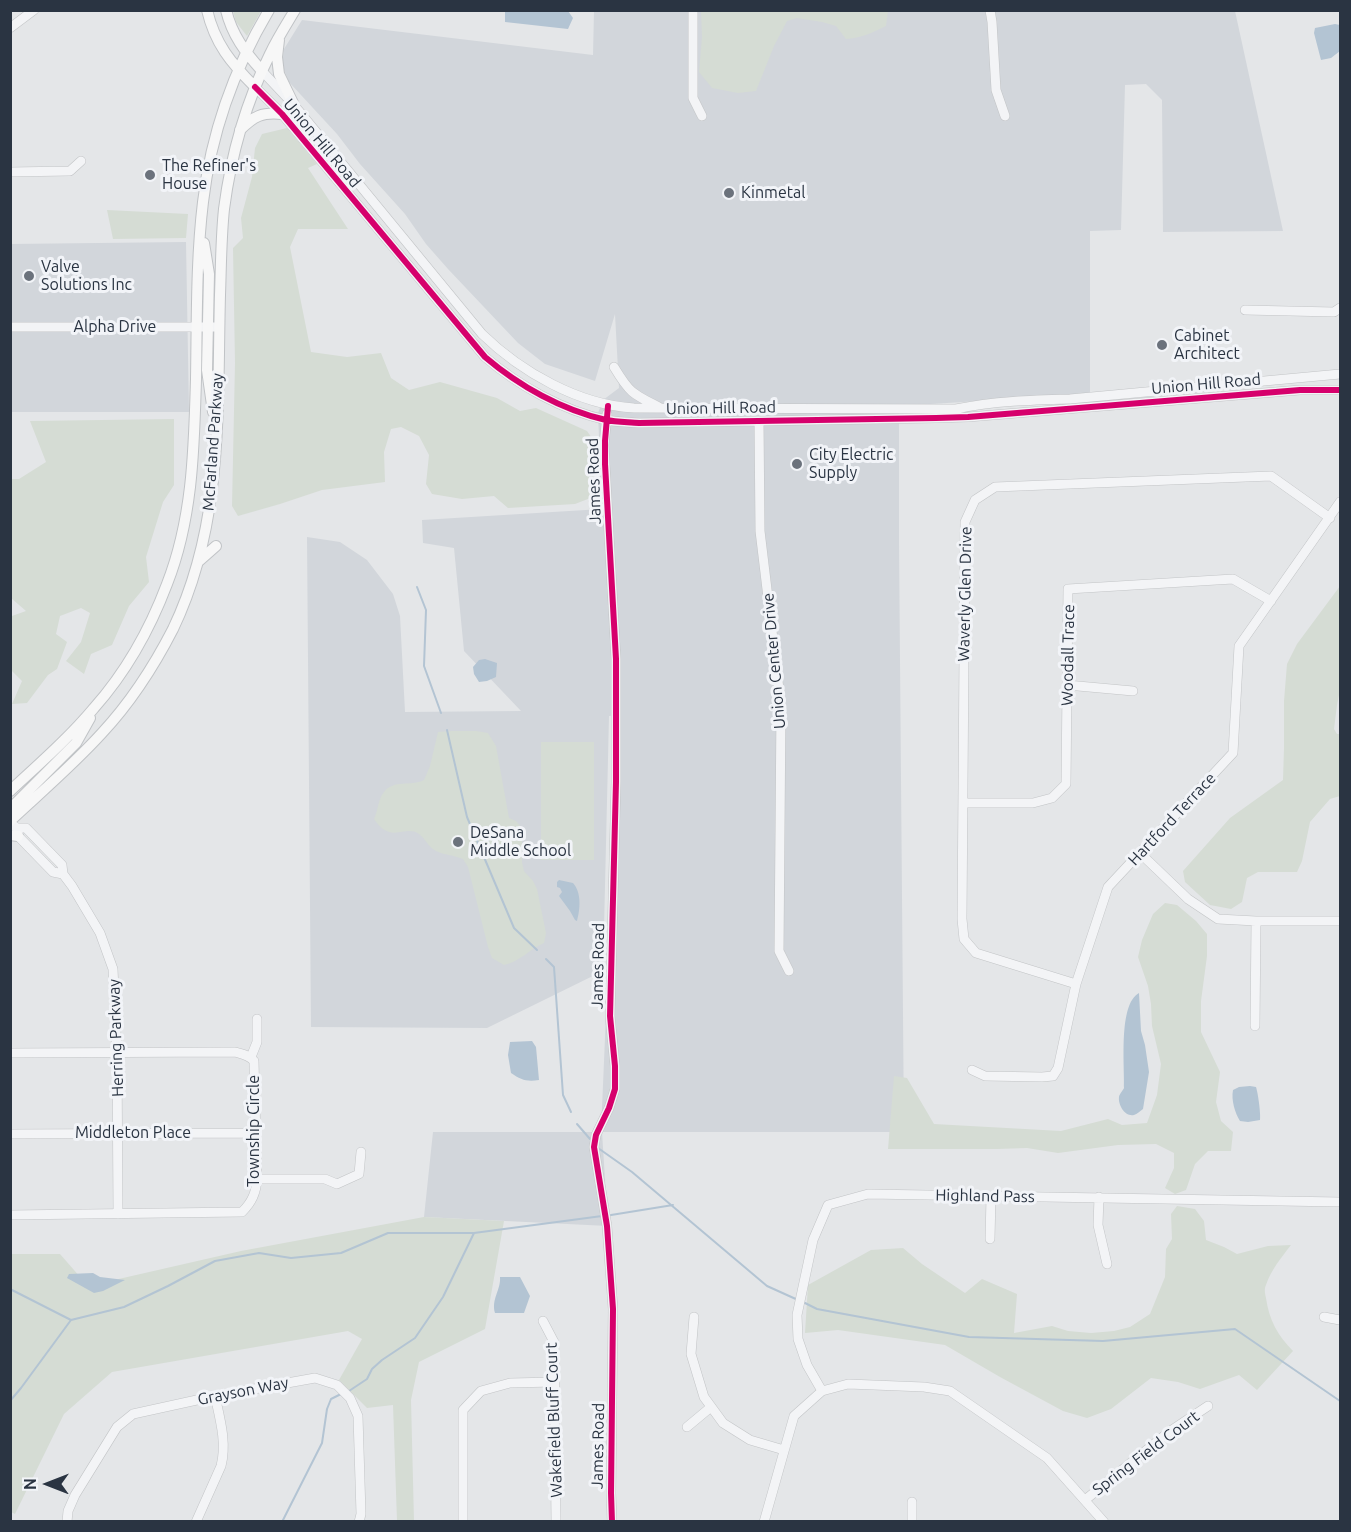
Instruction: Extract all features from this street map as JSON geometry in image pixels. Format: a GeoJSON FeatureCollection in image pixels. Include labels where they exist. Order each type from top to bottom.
{"type":"FeatureCollection","features":[{"type":"Feature","properties":{"kind":"main road","name":"Union Hill Road"},"geometry":{"type":"LineString","coordinates":[[207,10],[219,45],[238,70],[255,87]]}},
{"type":"Feature","properties":{"kind":"main road","name":"Union Hill Road"},"geometry":{"type":"LineString","coordinates":[[226,10],[236,38],[262,71]]}},
{"type":"Feature","properties":{"kind":"main road","name":"McFarland Parkway"},"geometry":{"type":"LineString","coordinates":[[13,829],[102,734],[135,691],[153,665],[173,628],[198,562],[212,495],[217,428],[207,370],[208,327],[200,231],[203,200],[211,155],[223,109],[238,70],[268,10]]}},
{"type":"Feature","properties":{"kind":"main road","name":"McFarland Parkway"},"geometry":{"type":"LineString","coordinates":[[10,791],[95,707],[124,669],[145,634],[166,589],[181,541],[188,508],[208,327],[229,176],[240,130],[255,87],[279,36],[295,10]]}},
{"type":"Feature","properties":{"kind":"main road"},"geometry":{"type":"LineString","coordinates":[[279,36],[279,74],[294,105]]}},
{"type":"Feature","properties":{"kind":"main road"},"geometry":{"type":"LineString","coordinates":[[240,130],[255,117],[264,114],[282,114]]}},
{"type":"Feature","properties":{"kind":"main road"},"geometry":{"type":"LineString","coordinates":[[198,562],[216,546]]}},
{"type":"Feature","properties":{"kind":"main road"},"geometry":{"type":"LineString","coordinates":[[10,813],[12,807],[76,743],[95,707]]}},
{"type":"Feature","properties":{"kind":"street"},"geometry":{"type":"LineString","coordinates":[[10,28],[33,10]]}},
{"type":"Feature","properties":{"kind":"street"},"geometry":{"type":"LineString","coordinates":[[693,10],[693,98],[702,116]]}},
{"type":"Feature","properties":{"kind":"street"},"geometry":{"type":"LineString","coordinates":[[990,10],[996,90],[1005,116]]}},
{"type":"Feature","properties":{"kind":"street","name":"Union Hill Road"},"geometry":{"type":"LineString","coordinates":[[262,71],[294,105],[482,334],[531,373],[561,389],[608,406],[956,409],[980,404],[1070,399],[1341,374]]}},
{"type":"Feature","properties":{"kind":"street","name":"Union Hill Road"},"geometry":{"type":"LineString","coordinates":[[255,87],[282,114],[485,357],[497,368],[550,400],[607,420],[639,423],[968,417],[1300,390],[1341,390]]}},
{"type":"Feature","properties":{"kind":"street"},"geometry":{"type":"LineString","coordinates":[[10,172],[70,171],[81,161]]}},
{"type":"Feature","properties":{"kind":"street"},"geometry":{"type":"LineString","coordinates":[[1245,310],[1334,312],[1341,309]]}},
{"type":"Feature","properties":{"kind":"street","name":"Alpha Drive"},"geometry":{"type":"LineString","coordinates":[[10,327],[208,327]]}},
{"type":"Feature","properties":{"kind":"street"},"geometry":{"type":"LineString","coordinates":[[614,367],[631,392],[661,408]]}},
{"type":"Feature","properties":{"kind":"street","name":"James Road"},"geometry":{"type":"LineString","coordinates":[[608,406],[604,445],[616,659],[617,719],[610,1016],[615,1089],[596,1135],[594,1147],[607,1226],[614,1309],[612,1521]]}},
{"type":"Feature","properties":{"kind":"street","name":"Union Center Drive"},"geometry":{"type":"LineString","coordinates":[[759,421],[760,531],[781,706],[779,951],[789,971]]}},
{"type":"Feature","properties":{"kind":"street","name":"Waverly Glen Drive"},"geometry":{"type":"LineString","coordinates":[[1076,984],[976,953],[964,939],[962,919],[965,522],[975,500],[995,487],[1271,476],[1330,518]]}},
{"type":"Feature","properties":{"kind":"street","name":"Hartford Terrace"},"geometry":{"type":"LineString","coordinates":[[972,1071],[985,1076],[1053,1076],[1058,1068],[1076,984],[1108,887],[1233,753],[1239,646],[1341,502]]}},
{"type":"Feature","properties":{"kind":"street","name":"Woodall Trace"},"geometry":{"type":"LineString","coordinates":[[963,803],[1033,803],[1052,798],[1066,784],[1068,589],[1233,579],[1271,601]]}},
{"type":"Feature","properties":{"kind":"street"},"geometry":{"type":"LineString","coordinates":[[1067,685],[1133,691]]}},
{"type":"Feature","properties":{"kind":"street","name":"Herring Parkway"},"geometry":{"type":"LineString","coordinates":[[13,829],[53,872],[63,874],[72,886],[100,933],[114,969],[118,1214]]}},
{"type":"Feature","properties":{"kind":"street"},"geometry":{"type":"LineString","coordinates":[[1140,853],[1188,899],[1218,919],[1341,921]]}},
{"type":"Feature","properties":{"kind":"street"},"geometry":{"type":"LineString","coordinates":[[1255,1026],[1256,921]]}},
{"type":"Feature","properties":{"kind":"street"},"geometry":{"type":"LineString","coordinates":[[251,1058],[257,1042],[257,1019]]}},
{"type":"Feature","properties":{"kind":"street","name":"Township Circle"},"geometry":{"type":"LineString","coordinates":[[10,1053],[235,1052],[251,1058],[254,1061],[255,1078],[257,1179],[252,1202],[242,1212],[10,1215]]}},
{"type":"Feature","properties":{"kind":"street","name":"Middleton Place"},"geometry":{"type":"LineString","coordinates":[[10,1134],[256,1133]]}},
{"type":"Feature","properties":{"kind":"street"},"geometry":{"type":"LineString","coordinates":[[257,1179],[325,1179],[337,1184],[359,1174],[361,1152]]}},
{"type":"Feature","properties":{"kind":"street","name":"Highland Pass"},"geometry":{"type":"LineString","coordinates":[[822,1391],[807,1365],[798,1339],[797,1315],[813,1240],[828,1205],[868,1194],[1341,1202]]}},
{"type":"Feature","properties":{"kind":"street"},"geometry":{"type":"LineString","coordinates":[[990,1239],[991,1197]]}},
{"type":"Feature","properties":{"kind":"street"},"geometry":{"type":"LineString","coordinates":[[1099,1197],[1098,1225],[1107,1264]]}},
{"type":"Feature","properties":{"kind":"street"},"geometry":{"type":"LineString","coordinates":[[694,1317],[691,1354],[704,1397],[723,1423],[750,1440],[784,1450]]}},
{"type":"Feature","properties":{"kind":"street"},"geometry":{"type":"LineString","coordinates":[[1324,1317],[1341,1320]]}},
{"type":"Feature","properties":{"kind":"street","name":"Wakefield Bluff Court"},"geometry":{"type":"LineString","coordinates":[[543,1321],[554,1342],[556,1521]]}},
{"type":"Feature","properties":{"kind":"street","name":"Grayson Way"},"geometry":{"type":"LineString","coordinates":[[67,1521],[68,1511],[75,1495],[117,1427],[133,1413],[315,1378],[337,1385],[350,1398],[358,1416],[361,1514],[359,1521]]}},
{"type":"Feature","properties":{"kind":"street"},"geometry":{"type":"LineString","coordinates":[[463,1521],[463,1410],[481,1391],[510,1383],[555,1382]]}},
{"type":"Feature","properties":{"kind":"street"},"geometry":{"type":"LineString","coordinates":[[764,1521],[794,1416],[822,1391],[848,1384],[950,1391],[1047,1458],[1104,1521]]}},
{"type":"Feature","properties":{"kind":"street"},"geometry":{"type":"LineString","coordinates":[[196,1521],[223,1458],[224,1441],[215,1396]]}},
{"type":"Feature","properties":{"kind":"street","name":"Spring Field Court"},"geometry":{"type":"LineString","coordinates":[[1085,1500],[1169,1432],[1208,1406]]}},
{"type":"Feature","properties":{"kind":"street"},"geometry":{"type":"LineString","coordinates":[[687,1427],[711,1407]]}},
{"type":"Feature","properties":{"kind":"street"},"geometry":{"type":"LineString","coordinates":[[912,1502],[912,1521]]}},
{"type":"Feature","properties":{"kind":"shaded area"},"geometry":{"type":"Polygon","coordinates":[[[701,10],[888,11],[886,26],[857,38],[846,39],[836,26],[822,22],[797,18],[787,21],[756,91],[738,93],[712,88],[699,72],[702,37],[701,10]]]}},
{"type":"Feature","properties":{"kind":"shaded area"},"geometry":{"type":"Polygon","coordinates":[[[233,11],[261,11],[247,36],[236,22],[233,11]]]}},
{"type":"Feature","properties":{"kind":"shaded area"},"geometry":{"type":"Polygon","coordinates":[[[594,11],[1235,11],[1283,231],[1163,232],[1162,100],[1146,84],[1125,85],[1121,230],[1090,231],[1090,394],[899,406],[904,1132],[602,1132],[608,1226],[424,1217],[433,1132],[601,1132],[620,715],[609,716],[603,971],[487,1028],[311,1027],[307,537],[340,542],[367,560],[393,594],[400,616],[405,712],[521,711],[464,651],[454,548],[423,543],[422,520],[602,509],[598,413],[603,400],[619,388],[615,314],[595,381],[545,364],[518,343],[426,244],[405,214],[289,82],[282,65],[284,49],[302,20],[593,55],[594,11]]]}},
{"type":"Feature","properties":{"kind":"shaded area"},"geometry":{"type":"Polygon","coordinates":[[[287,128],[317,164],[308,168],[348,229],[298,229],[290,247],[311,352],[347,357],[381,353],[391,378],[409,390],[440,382],[497,398],[520,411],[536,408],[587,431],[594,441],[593,497],[575,504],[508,508],[494,496],[462,499],[432,494],[426,484],[429,455],[419,436],[401,427],[391,429],[384,452],[385,482],[322,490],[238,516],[232,506],[235,363],[233,248],[243,238],[241,218],[252,177],[255,148],[262,134],[287,128]]]}},
{"type":"Feature","properties":{"kind":"shaded area"},"geometry":{"type":"Polygon","coordinates":[[[107,210],[188,214],[186,238],[113,239],[107,210]]]}},
{"type":"Feature","properties":{"kind":"shaded area"},"geometry":{"type":"Polygon","coordinates":[[[186,242],[189,412],[11,412],[10,244],[186,242]]]}},
{"type":"Feature","properties":{"kind":"shaded area"},"geometry":{"type":"Polygon","coordinates":[[[174,419],[174,485],[163,502],[146,557],[149,582],[129,606],[112,645],[91,654],[84,674],[66,661],[81,642],[90,613],[81,608],[60,616],[56,634],[67,642],[57,669],[48,675],[27,703],[12,704],[22,681],[11,670],[11,621],[12,616],[26,611],[11,598],[11,479],[19,479],[46,462],[30,421],[174,419]]]}},
{"type":"Feature","properties":{"kind":"shaded area"},"geometry":{"type":"Polygon","coordinates":[[[1340,586],[1340,690],[1334,729],[1337,734],[1340,734],[1340,796],[1330,799],[1310,822],[1302,861],[1297,872],[1258,872],[1247,878],[1242,902],[1231,909],[1210,905],[1185,882],[1183,871],[1230,818],[1283,780],[1287,664],[1297,644],[1340,586]]]}},
{"type":"Feature","properties":{"kind":"shaded area"},"geometry":{"type":"Polygon","coordinates":[[[438,732],[488,733],[496,746],[509,818],[516,821],[522,828],[524,871],[537,889],[546,933],[544,943],[504,965],[492,958],[468,867],[463,859],[436,851],[414,832],[386,831],[374,819],[380,798],[388,788],[397,784],[424,780],[430,766],[438,732]]]}},
{"type":"Feature","properties":{"kind":"shaded area"},"geometry":{"type":"Polygon","coordinates":[[[541,742],[594,742],[594,860],[541,860],[541,742]]]}},
{"type":"Feature","properties":{"kind":"shaded area"},"geometry":{"type":"Polygon","coordinates":[[[1165,903],[1177,905],[1207,934],[1207,956],[1201,1001],[1201,1032],[1220,1072],[1216,1102],[1221,1121],[1233,1132],[1231,1151],[1208,1151],[1195,1164],[1186,1190],[1175,1194],[1165,1188],[1174,1168],[1174,1153],[1156,1144],[1118,1145],[1058,1153],[1027,1148],[888,1149],[894,1076],[907,1078],[934,1124],[1061,1131],[1108,1119],[1122,1125],[1147,1123],[1157,1095],[1161,1064],[1152,1026],[1148,986],[1138,957],[1142,940],[1153,914],[1165,903]]]}},
{"type":"Feature","properties":{"kind":"shaded area"},"geometry":{"type":"Polygon","coordinates":[[[1177,1206],[1195,1209],[1204,1221],[1206,1240],[1237,1254],[1268,1246],[1291,1245],[1273,1269],[1265,1291],[1267,1306],[1275,1327],[1293,1351],[1257,1390],[1239,1375],[1200,1389],[1178,1382],[1151,1378],[1111,1409],[1087,1418],[1063,1411],[945,1345],[838,1330],[805,1333],[808,1285],[871,1250],[903,1248],[965,1293],[982,1279],[1017,1294],[1014,1333],[1052,1326],[1068,1331],[1091,1333],[1130,1327],[1150,1314],[1165,1277],[1166,1249],[1172,1239],[1171,1214],[1177,1206]]]}},
{"type":"Feature","properties":{"kind":"shaded area"},"geometry":{"type":"Polygon","coordinates":[[[424,1217],[504,1221],[485,1329],[419,1362],[411,1400],[414,1521],[397,1521],[393,1405],[367,1408],[339,1380],[362,1339],[348,1331],[112,1372],[64,1414],[15,1514],[11,1512],[11,1254],[60,1254],[88,1286],[241,1251],[424,1217]]]}},
{"type":"Feature","properties":{"kind":"water"},"geometry":{"type":"Polygon","coordinates":[[[505,11],[568,11],[573,18],[568,29],[505,22],[505,11]]]}},
{"type":"Feature","properties":{"kind":"water"},"geometry":{"type":"Polygon","coordinates":[[[1340,25],[1340,51],[1331,58],[1321,60],[1314,33],[1315,28],[1340,25]]]}},
{"type":"Feature","properties":{"kind":"water"},"geometry":{"type":"Polygon","coordinates":[[[485,659],[497,663],[496,677],[479,682],[473,667],[479,660],[485,659]]]}},
{"type":"Feature","properties":{"kind":"water"},"geometry":{"type":"Polygon","coordinates":[[[559,880],[573,883],[576,887],[580,902],[577,921],[559,896],[562,892],[557,887],[559,880]]]}},
{"type":"Feature","properties":{"kind":"water"},"geometry":{"type":"Polygon","coordinates":[[[1139,993],[1141,1031],[1149,1072],[1143,1109],[1131,1115],[1123,1110],[1119,1097],[1124,1088],[1125,1022],[1132,999],[1139,993]]]}},
{"type":"Feature","properties":{"kind":"water"},"geometry":{"type":"Polygon","coordinates":[[[532,1041],[536,1047],[539,1080],[528,1081],[511,1073],[508,1055],[510,1042],[532,1041]]]}},
{"type":"Feature","properties":{"kind":"water"},"geometry":{"type":"Polygon","coordinates":[[[1256,1087],[1260,1120],[1240,1121],[1234,1106],[1233,1090],[1256,1087]]]}},
{"type":"Feature","properties":{"kind":"water"},"geometry":{"type":"Polygon","coordinates":[[[93,1273],[100,1277],[125,1280],[94,1293],[67,1278],[69,1274],[93,1273]]]}},
{"type":"Feature","properties":{"kind":"water"},"geometry":{"type":"Polygon","coordinates":[[[500,1277],[520,1277],[530,1296],[524,1313],[495,1313],[494,1303],[500,1277]]]}},
{"type":"Feature","properties":{"kind":"waterway"},"geometry":{"type":"LineString","coordinates":[[417,587],[426,610],[424,666],[441,713]]}},
{"type":"Feature","properties":{"kind":"waterway"},"geometry":{"type":"LineString","coordinates":[[447,730],[467,817],[514,928],[537,950]]}},
{"type":"Feature","properties":{"kind":"waterway"},"geometry":{"type":"LineString","coordinates":[[546,959],[554,967],[563,1095],[571,1112]]}},
{"type":"Feature","properties":{"kind":"waterway"},"geometry":{"type":"LineString","coordinates":[[577,1124],[590,1139]]}},
{"type":"Feature","properties":{"kind":"waterway"},"geometry":{"type":"LineString","coordinates":[[598,1148],[632,1172],[767,1286],[798,1300]]}},
{"type":"Feature","properties":{"kind":"waterway"},"geometry":{"type":"LineString","coordinates":[[611,1215],[673,1205]]}},
{"type":"Feature","properties":{"kind":"waterway"},"geometry":{"type":"LineString","coordinates":[[10,1401],[71,1320],[124,1307],[215,1261],[259,1253],[291,1258],[341,1253],[388,1233],[474,1233],[602,1216]]}},
{"type":"Feature","properties":{"kind":"waterway"},"geometry":{"type":"LineString","coordinates":[[349,1391],[367,1379],[372,1369],[382,1360],[415,1338],[443,1297],[474,1233]]}},
{"type":"Feature","properties":{"kind":"waterway"},"geometry":{"type":"LineString","coordinates":[[10,1289],[71,1320]]}},
{"type":"Feature","properties":{"kind":"waterway"},"geometry":{"type":"LineString","coordinates":[[803,1302],[817,1309],[969,1337],[1103,1341],[1235,1329],[1340,1401]]}},
{"type":"Feature","properties":{"kind":"waterway"},"geometry":{"type":"LineString","coordinates":[[282,1522],[322,1443],[327,1409],[331,1399],[341,1394]]}},
{"type":"Feature","properties":{"kind":"cycle path"},"geometry":{"type":"LineString","coordinates":[[255,87],[282,114],[485,357],[512,378],[542,396],[590,416],[610,421],[639,423],[968,417],[1300,390],[1340,390]]}},
{"type":"Feature","properties":{"kind":"cycle path"},"geometry":{"type":"LineString","coordinates":[[608,406],[605,464],[616,659],[616,782],[610,1016],[615,1089],[596,1135],[594,1147],[607,1226],[613,1309],[612,1522]]}},
{"type":"Feature","properties":{"kind":"place","name":"The Refiner's House"},"geometry":{"type":"Point","coordinates":[150,175]}},
{"type":"Feature","properties":{"kind":"place","name":"Kinmetal"},"geometry":{"type":"Point","coordinates":[729,193]}},
{"type":"Feature","properties":{"kind":"place","name":"Valve Solutions Inc"},"geometry":{"type":"Point","coordinates":[29,276]}},
{"type":"Feature","properties":{"kind":"place","name":"Cabinet Architect"},"geometry":{"type":"Point","coordinates":[1162,345]}},
{"type":"Feature","properties":{"kind":"place","name":"City Electric Supply"},"geometry":{"type":"Point","coordinates":[797,464]}},
{"type":"Feature","properties":{"kind":"place","name":"DeSana Middle School"},"geometry":{"type":"Point","coordinates":[458,842]}}]}
